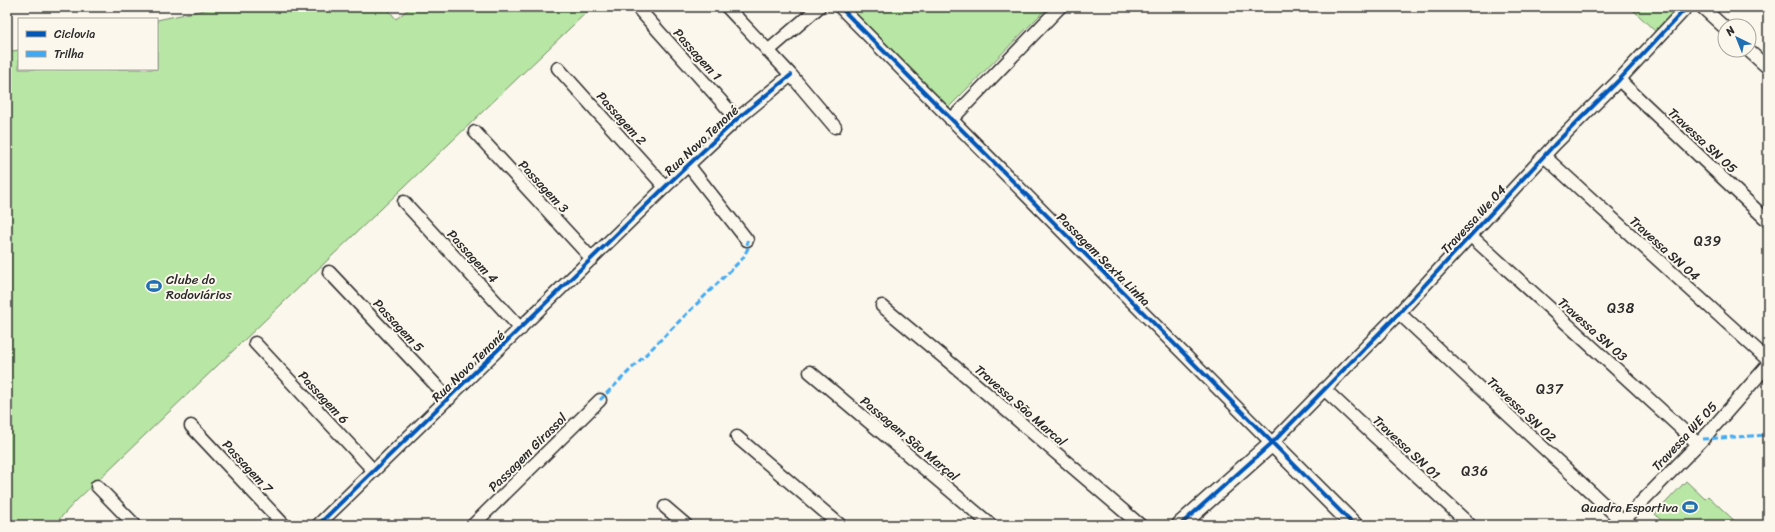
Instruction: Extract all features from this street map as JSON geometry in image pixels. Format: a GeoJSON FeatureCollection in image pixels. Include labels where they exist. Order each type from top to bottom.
{"type":"FeatureCollection","features":[{"type":"Feature","properties":{"kind":"street","name":"Passagem 1"},"geometry":{"type":"LineString","coordinates":[[638,7],[737,119]]}},
{"type":"Feature","properties":{"kind":"street"},"geometry":{"type":"LineString","coordinates":[[727,7],[791,75],[835,127]]}},
{"type":"Feature","properties":{"kind":"street"},"geometry":{"type":"LineString","coordinates":[[768,51],[819,7]]}},
{"type":"Feature","properties":{"kind":"street","name":"Passagem Sexta Linha"},"geometry":{"type":"LineString","coordinates":[[840,7],[950,120],[1354,525]]}},
{"type":"Feature","properties":{"kind":"street"},"geometry":{"type":"LineString","coordinates":[[950,120],[1060,7]]}},
{"type":"Feature","properties":{"kind":"street","name":"Travessa We 04"},"geometry":{"type":"LineString","coordinates":[[1272,443],[1399,313],[1544,156],[1686,7]]}},
{"type":"Feature","properties":{"kind":"street"},"geometry":{"type":"LineString","coordinates":[[1702,7],[1717,21]]}},
{"type":"Feature","properties":{"kind":"street"},"geometry":{"type":"LineString","coordinates":[[1757,58],[1768,68]]}},
{"type":"Feature","properties":{"kind":"street","name":"Passagem 2"},"geometry":{"type":"LineString","coordinates":[[558,68],[665,187]]}},
{"type":"Feature","properties":{"kind":"street","name":"Rua Novo Tenoné"},"geometry":{"type":"LineString","coordinates":[[318,525],[665,187],[689,166],[737,119],[791,75]]}},
{"type":"Feature","properties":{"kind":"street","name":"Travessa SN 05"},"geometry":{"type":"LineString","coordinates":[[1618,80],[1768,221]]}},
{"type":"Feature","properties":{"kind":"street","name":"Passagem 3"},"geometry":{"type":"LineString","coordinates":[[476,132],[592,259]]}},
{"type":"Feature","properties":{"kind":"street","name":"Travessa SN 04"},"geometry":{"type":"LineString","coordinates":[[1544,156],[1768,360]]}},
{"type":"Feature","properties":{"kind":"street"},"geometry":{"type":"LineString","coordinates":[[689,166],[748,240]]}},
{"type":"Feature","properties":{"kind":"street","name":"Passagem 4"},"geometry":{"type":"LineString","coordinates":[[404,202],[520,329]]}},
{"type":"Feature","properties":{"kind":"street","name":"Travessa SN 03"},"geometry":{"type":"LineString","coordinates":[[1471,236],[1697,443]]}},
{"type":"Feature","properties":{"kind":"street","name":"Passagem 5"},"geometry":{"type":"LineString","coordinates":[[329,272],[449,399]]}},
{"type":"Feature","properties":{"kind":"street","name":"Travessa São Marcal"},"geometry":{"type":"LineString","coordinates":[[882,306],[972,380],[1140,525]]}},
{"type":"Feature","properties":{"kind":"street","name":"Travessa SN 02"},"geometry":{"type":"LineString","coordinates":[[1399,313],[1622,524]]}},
{"type":"Feature","properties":{"kind":"street","name":"Passagem 6"},"geometry":{"type":"LineString","coordinates":[[256,343],[373,470]]}},
{"type":"Feature","properties":{"kind":"street","name":"Travessa WE 05"},"geometry":{"type":"LineString","coordinates":[[1622,524],[1768,365]]}},
{"type":"Feature","properties":{"kind":"street","name":"Passagem São Marçal"},"geometry":{"type":"LineString","coordinates":[[810,372],[992,525]]}},
{"type":"Feature","properties":{"kind":"street","name":"Travessa SN 01"},"geometry":{"type":"LineString","coordinates":[[1324,389],[1470,525]]}},
{"type":"Feature","properties":{"kind":"street","name":"Passagem Girassol"},"geometry":{"type":"LineString","coordinates":[[473,525],[600,400]]}},
{"type":"Feature","properties":{"kind":"street","name":"Passagem 7"},"geometry":{"type":"LineString","coordinates":[[191,426],[284,525]]}},
{"type":"Feature","properties":{"kind":"street"},"geometry":{"type":"LineString","coordinates":[[737,437],[840,525]]}},
{"type":"Feature","properties":{"kind":"street"},"geometry":{"type":"LineString","coordinates":[[1180,525],[1272,443]]}},
{"type":"Feature","properties":{"kind":"street"},"geometry":{"type":"LineString","coordinates":[[97,486],[135,525]]}},
{"type":"Feature","properties":{"kind":"street"},"geometry":{"type":"LineString","coordinates":[[665,507],[686,525]]}},
{"type":"Feature","properties":{"kind":"green space","name":"Clube do Rodoviários"},"geometry":{"type":"Polygon","coordinates":[[[218,7],[386,7],[396,19],[411,7],[592,7],[74,503],[54,525],[7,525],[7,52],[18,50],[18,70],[158,70],[158,20],[218,7]]]}},
{"type":"Feature","properties":{"kind":"green space"},"geometry":{"type":"Polygon","coordinates":[[[847,7],[1048,7],[946,110],[847,7]]]}},
{"type":"Feature","properties":{"kind":"green space"},"geometry":{"type":"Polygon","coordinates":[[[1630,7],[1686,7],[1660,36],[1630,7]]]}},
{"type":"Feature","properties":{"kind":"green space","name":"Quadra Esportiva"},"geometry":{"type":"Polygon","coordinates":[[[1686,481],[1705,499],[1708,496],[1739,525],[1666,525],[1655,514],[1686,481]]]}},
{"type":"Feature","properties":{"kind":"marked path"},"geometry":{"type":"LineString","coordinates":[[600,400],[743,258],[748,248],[747,240]]}},
{"type":"Feature","properties":{"kind":"marked path"},"geometry":{"type":"LineString","coordinates":[[1703,439],[1768,435]]}},
{"type":"Feature","properties":{"kind":"cycle path"},"geometry":{"type":"LineString","coordinates":[[840,7],[1354,525]]}},
{"type":"Feature","properties":{"kind":"cycle path"},"geometry":{"type":"LineString","coordinates":[[1180,525],[1272,443],[1399,313],[1555,144],[1619,80],[1687,7]]}},
{"type":"Feature","properties":{"kind":"cycle path"},"geometry":{"type":"LineString","coordinates":[[318,525],[665,187],[737,119],[791,75]]}},
{"type":"Feature","properties":{"kind":"place","name":"Clube do Rodoviários"},"geometry":{"type":"Point","coordinates":[154,286]}},
{"type":"Feature","properties":{"kind":"place","name":"Quadra Esportiva"},"geometry":{"type":"Point","coordinates":[1690,507]}},
{"type":"Feature","properties":{"kind":"district","name":"Q39"},"geometry":{"type":"Point","coordinates":[1708,241]}},
{"type":"Feature","properties":{"kind":"district","name":"Q38"},"geometry":{"type":"Point","coordinates":[1621,308]}},
{"type":"Feature","properties":{"kind":"district","name":"Q37"},"geometry":{"type":"Point","coordinates":[1550,389]}},
{"type":"Feature","properties":{"kind":"district","name":"Q36"},"geometry":{"type":"Point","coordinates":[1475,471]}}]}
